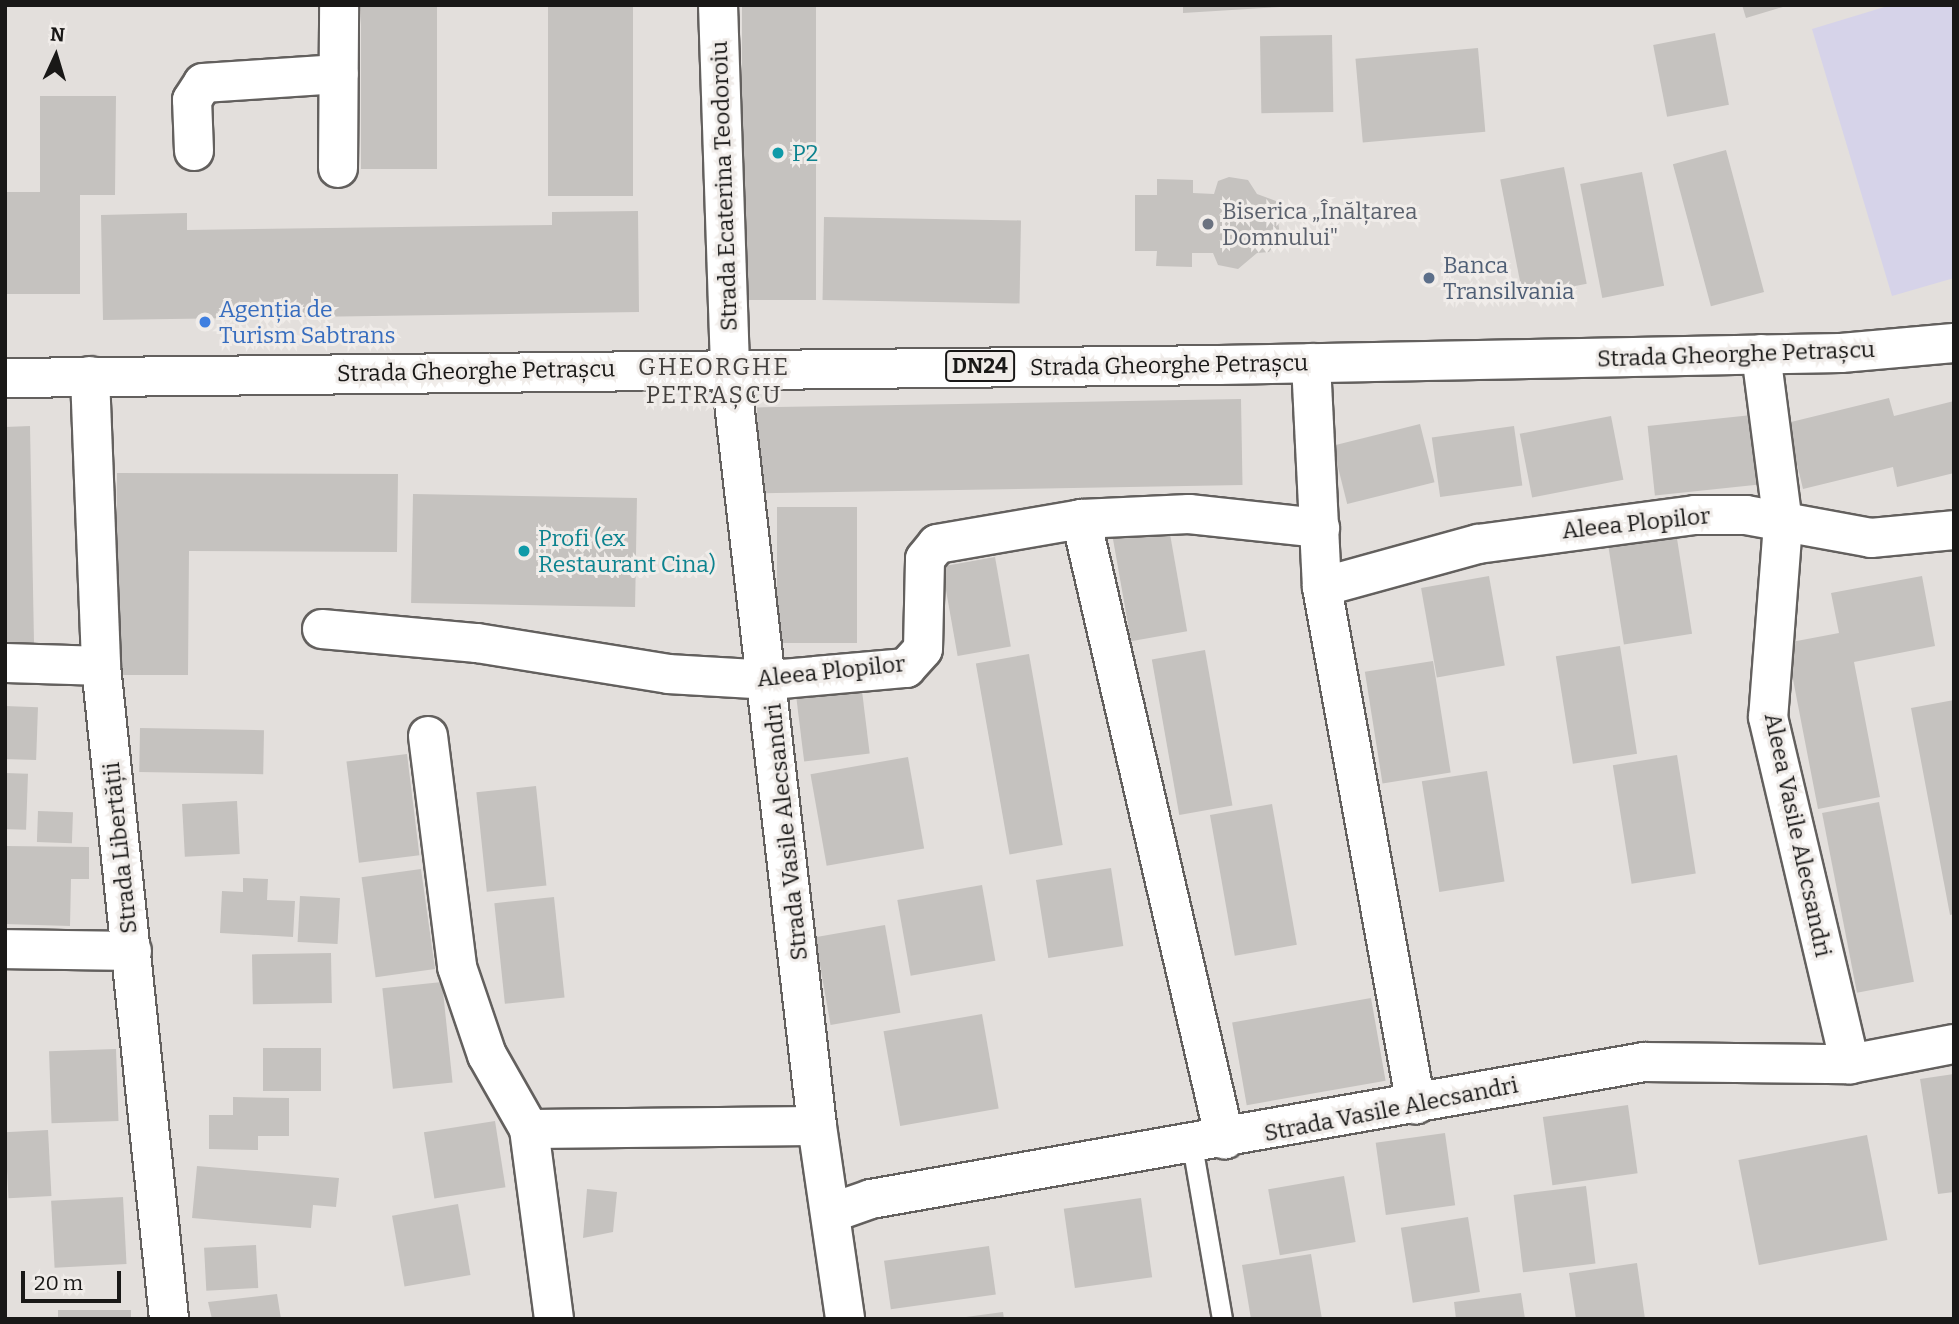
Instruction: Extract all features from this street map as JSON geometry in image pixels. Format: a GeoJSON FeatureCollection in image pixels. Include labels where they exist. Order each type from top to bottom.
{"type":"FeatureCollection","features":[{"type":"Feature","properties":{"kind":"street"},"geometry":{"type":"LineString","coordinates":[[338,168],[339,5]]}},
{"type":"Feature","properties":{"kind":"street","name":"Strada Ecaterina Teodoroiu"},"geometry":{"type":"LineString","coordinates":[[718,5],[730,368]]}},
{"type":"Feature","properties":{"kind":"street"},"geometry":{"type":"LineString","coordinates":[[194,151],[192,100],[203,83],[339,74]]}},
{"type":"Feature","properties":{"kind":"street","name":"Strada Gheorghe Petrașcu"},"geometry":{"type":"LineString","coordinates":[[5,377],[1311,363],[1761,354],[1954,343]]}},
{"type":"Feature","properties":{"kind":"street","name":"Aleea Vasile Alecsandri"},"geometry":{"type":"LineString","coordinates":[[1761,354],[1783,524],[1769,717],[1850,1064]]}},
{"type":"Feature","properties":{"kind":"street"},"geometry":{"type":"LineString","coordinates":[[1311,363],[1322,587],[1416,1105]]}},
{"type":"Feature","properties":{"kind":"street","name":"Strada Vasile Alecsandri"},"geometry":{"type":"LineString","coordinates":[[730,368],[771,680],[817,1126],[845,1319]]}},
{"type":"Feature","properties":{"kind":"street","name":"Strada Libertății"},"geometry":{"type":"LineString","coordinates":[[90,376],[101,666],[169,1319]]}},
{"type":"Feature","properties":{"kind":"street","name":"Aleea Plopilor"},"geometry":{"type":"LineString","coordinates":[[322,629],[477,643],[668,674],[771,680],[906,668],[923,649],[925,559],[937,544],[1081,519],[1189,514],[1320,528]]}},
{"type":"Feature","properties":{"kind":"street","name":"Aleea Plopilor"},"geometry":{"type":"LineString","coordinates":[[1322,587],[1478,544],[1581,527],[1695,515],[1783,524],[1871,538],[1954,530]]}},
{"type":"Feature","properties":{"kind":"street"},"geometry":{"type":"LineString","coordinates":[[1081,519],[1208,1142]]}},
{"type":"Feature","properties":{"kind":"street"},"geometry":{"type":"LineString","coordinates":[[5,663],[101,666]]}},
{"type":"Feature","properties":{"kind":"street"},"geometry":{"type":"LineString","coordinates":[[428,736],[457,967],[487,1055],[529,1129],[554,1319]]}},
{"type":"Feature","properties":{"kind":"street"},"geometry":{"type":"LineString","coordinates":[[5,948],[132,951]]}},
{"type":"Feature","properties":{"kind":"street","name":"Strada Vasile Alecsandri"},"geometry":{"type":"LineString","coordinates":[[831,1213],[871,1199],[1208,1142],[1644,1062],[1850,1064],[1954,1044]]}},
{"type":"Feature","properties":{"kind":"street"},"geometry":{"type":"LineString","coordinates":[[529,1129],[817,1126]]}},
{"type":"Feature","properties":{"kind":"lane"},"geometry":{"type":"LineString","coordinates":[[1208,1142],[1222,1319]]}},
{"type":"Feature","properties":{"kind":"shaded area"},"geometry":{"type":"Polygon","coordinates":[[[1891,5],[1954,5],[1954,278],[1892,296],[1812,29],[1891,5]]]}},
{"type":"Feature","properties":{"kind":"building"},"geometry":{"type":"Polygon","coordinates":[[[361,5],[437,5],[437,169],[361,169],[361,5]]]}},
{"type":"Feature","properties":{"kind":"building"},"geometry":{"type":"Polygon","coordinates":[[[548,5],[633,5],[633,196],[548,196],[548,5]]]}},
{"type":"Feature","properties":{"kind":"building","name":"P2"},"geometry":{"type":"Polygon","coordinates":[[[742,5],[816,5],[816,300],[742,300],[742,5]]]}},
{"type":"Feature","properties":{"kind":"building"},"geometry":{"type":"Polygon","coordinates":[[[1183,5],[1280,5],[1280,7],[1183,13],[1183,5]]]}},
{"type":"Feature","properties":{"kind":"building"},"geometry":{"type":"Polygon","coordinates":[[[1742,5],[1786,5],[1786,6],[1746,18],[1742,5]]]}},
{"type":"Feature","properties":{"kind":"building"},"geometry":{"type":"Polygon","coordinates":[[[1715,33],[1729,105],[1667,117],[1653,45],[1715,33]]]}},
{"type":"Feature","properties":{"kind":"building"},"geometry":{"type":"Polygon","coordinates":[[[1332,35],[1333,112],[1261,113],[1260,36],[1332,35]]]}},
{"type":"Feature","properties":{"kind":"building"},"geometry":{"type":"Polygon","coordinates":[[[1478,48],[1485,132],[1363,142],[1355,59],[1478,48]]]}},
{"type":"Feature","properties":{"kind":"building"},"geometry":{"type":"Polygon","coordinates":[[[40,96],[116,96],[115,195],[80,195],[80,294],[5,294],[5,192],[40,192],[40,96]]]}},
{"type":"Feature","properties":{"kind":"building"},"geometry":{"type":"Polygon","coordinates":[[[1726,150],[1764,292],[1711,306],[1673,164],[1726,150]]]}},
{"type":"Feature","properties":{"kind":"building"},"geometry":{"type":"Polygon","coordinates":[[[1564,167],[1587,284],[1523,296],[1500,179],[1564,167]]]}},
{"type":"Feature","properties":{"kind":"building"},"geometry":{"type":"Polygon","coordinates":[[[1642,172],[1664,286],[1602,298],[1580,184],[1642,172]]]}},
{"type":"Feature","properties":{"kind":"building","name":"Biserica „Înălțarea Domnului\""},"geometry":{"type":"Polygon","coordinates":[[[1229,177],[1248,180],[1257,194],[1276,201],[1280,238],[1269,252],[1257,253],[1238,269],[1218,265],[1213,253],[1192,253],[1192,267],[1156,266],[1157,251],[1135,251],[1135,195],[1157,195],[1157,179],[1193,180],[1193,193],[1214,194],[1218,181],[1229,177]]]}},
{"type":"Feature","properties":{"kind":"building"},"geometry":{"type":"Polygon","coordinates":[[[638,211],[639,312],[103,320],[101,215],[187,213],[187,230],[552,225],[552,212],[638,211]]]}},
{"type":"Feature","properties":{"kind":"building","name":"P2"},"geometry":{"type":"Polygon","coordinates":[[[824,217],[1021,220],[1020,303],[823,300],[824,217]]]}},
{"type":"Feature","properties":{"kind":"building"},"geometry":{"type":"Polygon","coordinates":[[[1889,398],[1894,416],[1954,401],[1954,473],[1897,487],[1893,467],[1803,489],[1787,423],[1889,398]]]}},
{"type":"Feature","properties":{"kind":"building"},"geometry":{"type":"Polygon","coordinates":[[[1241,399],[1243,485],[759,493],[757,407],[1241,399]]]}},
{"type":"Feature","properties":{"kind":"building"},"geometry":{"type":"Polygon","coordinates":[[[1752,415],[1759,485],[1655,496],[1648,426],[1752,415]]]}},
{"type":"Feature","properties":{"kind":"building"},"geometry":{"type":"Polygon","coordinates":[[[1611,416],[1623,480],[1532,498],[1520,434],[1611,416]]]}},
{"type":"Feature","properties":{"kind":"building"},"geometry":{"type":"Polygon","coordinates":[[[1420,424],[1435,482],[1347,504],[1333,446],[1420,424]]]}},
{"type":"Feature","properties":{"kind":"building"},"geometry":{"type":"Polygon","coordinates":[[[30,426],[34,643],[5,644],[5,427],[30,426]]]}},
{"type":"Feature","properties":{"kind":"building"},"geometry":{"type":"Polygon","coordinates":[[[1514,426],[1522,485],[1440,497],[1432,438],[1514,426]]]}},
{"type":"Feature","properties":{"kind":"building"},"geometry":{"type":"Polygon","coordinates":[[[117,473],[398,474],[397,552],[189,551],[188,675],[116,675],[117,473]]]}},
{"type":"Feature","properties":{"kind":"building","name":"Profi (ex Restaurant Cina)"},"geometry":{"type":"Polygon","coordinates":[[[413,494],[637,498],[635,607],[411,603],[413,494]]]}},
{"type":"Feature","properties":{"kind":"building"},"geometry":{"type":"Polygon","coordinates":[[[777,507],[857,507],[857,643],[777,643],[777,507]]]}},
{"type":"Feature","properties":{"kind":"building"},"geometry":{"type":"Polygon","coordinates":[[[1167,517],[1187,631],[1131,641],[1111,527],[1167,517]]]}},
{"type":"Feature","properties":{"kind":"building"},"geometry":{"type":"Polygon","coordinates":[[[1675,526],[1692,634],[1624,644],[1607,537],[1675,526]]]}},
{"type":"Feature","properties":{"kind":"building"},"geometry":{"type":"Polygon","coordinates":[[[995,557],[1011,647],[958,656],[942,566],[995,557]]]}},
{"type":"Feature","properties":{"kind":"building"},"geometry":{"type":"Polygon","coordinates":[[[1489,576],[1505,666],[1437,678],[1421,588],[1489,576]]]}},
{"type":"Feature","properties":{"kind":"building"},"geometry":{"type":"Polygon","coordinates":[[[1922,576],[1935,646],[1854,662],[1880,797],[1818,809],[1786,643],[1839,633],[1831,593],[1922,576]]]}},
{"type":"Feature","properties":{"kind":"building"},"geometry":{"type":"Polygon","coordinates":[[[1620,646],[1637,754],[1573,764],[1556,656],[1620,646]]]}},
{"type":"Feature","properties":{"kind":"building"},"geometry":{"type":"Polygon","coordinates":[[[1205,650],[1232,806],[1179,815],[1152,659],[1205,650]]]}},
{"type":"Feature","properties":{"kind":"building"},"geometry":{"type":"Polygon","coordinates":[[[1029,654],[1063,845],[1010,854],[976,663],[1029,654]]]}},
{"type":"Feature","properties":{"kind":"building"},"geometry":{"type":"Polygon","coordinates":[[[1433,661],[1451,773],[1383,783],[1365,672],[1433,661]]]}},
{"type":"Feature","properties":{"kind":"building"},"geometry":{"type":"Polygon","coordinates":[[[862,691],[870,754],[804,762],[796,699],[862,691]]]}},
{"type":"Feature","properties":{"kind":"building"},"geometry":{"type":"Polygon","coordinates":[[[1954,700],[1954,914],[1950,915],[1911,708],[1954,700]]]}},
{"type":"Feature","properties":{"kind":"building"},"geometry":{"type":"Polygon","coordinates":[[[5,706],[38,707],[36,760],[5,759],[5,706]]]}},
{"type":"Feature","properties":{"kind":"building"},"geometry":{"type":"Polygon","coordinates":[[[140,728],[264,730],[263,774],[139,772],[140,728]]]}},
{"type":"Feature","properties":{"kind":"building"},"geometry":{"type":"Polygon","coordinates":[[[407,754],[419,855],[359,863],[346,761],[407,754]]]}},
{"type":"Feature","properties":{"kind":"building"},"geometry":{"type":"Polygon","coordinates":[[[1677,755],[1696,874],[1632,884],[1613,765],[1677,755]]]}},
{"type":"Feature","properties":{"kind":"building"},"geometry":{"type":"Polygon","coordinates":[[[908,757],[924,849],[827,866],[811,774],[908,757]]]}},
{"type":"Feature","properties":{"kind":"building"},"geometry":{"type":"Polygon","coordinates":[[[1487,771],[1505,882],[1439,892],[1422,781],[1487,771]]]}},
{"type":"Feature","properties":{"kind":"building"},"geometry":{"type":"Polygon","coordinates":[[[5,773],[28,774],[26,830],[5,829],[5,773]]]}},
{"type":"Feature","properties":{"kind":"building"},"geometry":{"type":"Polygon","coordinates":[[[536,786],[546,885],[487,892],[476,792],[536,786]]]}},
{"type":"Feature","properties":{"kind":"building"},"geometry":{"type":"Polygon","coordinates":[[[237,801],[240,854],[185,857],[182,804],[237,801]]]}},
{"type":"Feature","properties":{"kind":"building"},"geometry":{"type":"Polygon","coordinates":[[[1879,802],[1914,982],[1857,993],[1822,813],[1879,802]]]}},
{"type":"Feature","properties":{"kind":"building"},"geometry":{"type":"Polygon","coordinates":[[[1272,804],[1297,945],[1235,956],[1210,815],[1272,804]]]}},
{"type":"Feature","properties":{"kind":"building"},"geometry":{"type":"Polygon","coordinates":[[[38,811],[73,812],[72,843],[37,842],[38,811]]]}},
{"type":"Feature","properties":{"kind":"building"},"geometry":{"type":"Polygon","coordinates":[[[5,846],[89,847],[89,879],[71,879],[70,926],[5,924],[5,846]]]}},
{"type":"Feature","properties":{"kind":"building"},"geometry":{"type":"Polygon","coordinates":[[[1111,868],[1123,946],[1048,958],[1036,880],[1111,868]]]}},
{"type":"Feature","properties":{"kind":"building"},"geometry":{"type":"Polygon","coordinates":[[[421,869],[435,969],[376,977],[362,877],[421,869]]]}},
{"type":"Feature","properties":{"kind":"building"},"geometry":{"type":"Polygon","coordinates":[[[243,878],[268,879],[267,900],[295,901],[293,937],[220,933],[222,891],[243,892],[243,878]]]}},
{"type":"Feature","properties":{"kind":"building"},"geometry":{"type":"Polygon","coordinates":[[[982,885],[995,961],[911,976],[897,900],[982,885]]]}},
{"type":"Feature","properties":{"kind":"building"},"geometry":{"type":"Polygon","coordinates":[[[300,896],[340,898],[338,944],[298,942],[300,896]]]}},
{"type":"Feature","properties":{"kind":"building"},"geometry":{"type":"Polygon","coordinates":[[[554,897],[565,997],[505,1004],[494,903],[554,897]]]}},
{"type":"Feature","properties":{"kind":"building"},"geometry":{"type":"Polygon","coordinates":[[[885,925],[900,1013],[831,1025],[815,937],[885,925]]]}},
{"type":"Feature","properties":{"kind":"building"},"geometry":{"type":"Polygon","coordinates":[[[331,953],[332,1003],[253,1004],[252,954],[331,953]]]}},
{"type":"Feature","properties":{"kind":"building"},"geometry":{"type":"Polygon","coordinates":[[[442,982],[453,1082],[393,1089],[382,988],[442,982]]]}},
{"type":"Feature","properties":{"kind":"building"},"geometry":{"type":"Polygon","coordinates":[[[1371,998],[1386,1081],[1247,1105],[1232,1022],[1371,998]]]}},
{"type":"Feature","properties":{"kind":"building"},"geometry":{"type":"Polygon","coordinates":[[[982,1014],[999,1109],[900,1126],[884,1031],[982,1014]]]}},
{"type":"Feature","properties":{"kind":"building"},"geometry":{"type":"Polygon","coordinates":[[[263,1048],[321,1048],[321,1091],[263,1091],[263,1048]]]}},
{"type":"Feature","properties":{"kind":"building"},"geometry":{"type":"Polygon","coordinates":[[[116,1049],[119,1121],[52,1123],[49,1051],[116,1049]]]}},
{"type":"Feature","properties":{"kind":"building"},"geometry":{"type":"Polygon","coordinates":[[[1954,1074],[1954,1192],[1938,1194],[1920,1079],[1954,1074]]]}},
{"type":"Feature","properties":{"kind":"building"},"geometry":{"type":"Polygon","coordinates":[[[233,1097],[289,1098],[289,1136],[258,1136],[258,1150],[209,1149],[209,1115],[233,1115],[233,1097]]]}},
{"type":"Feature","properties":{"kind":"building"},"geometry":{"type":"Polygon","coordinates":[[[1628,1105],[1638,1173],[1552,1185],[1543,1117],[1628,1105]]]}},
{"type":"Feature","properties":{"kind":"building"},"geometry":{"type":"Polygon","coordinates":[[[495,1121],[505,1187],[434,1198],[424,1132],[495,1121]]]}},
{"type":"Feature","properties":{"kind":"building"},"geometry":{"type":"Polygon","coordinates":[[[48,1130],[51,1196],[9,1198],[5,1132],[48,1130]]]}},
{"type":"Feature","properties":{"kind":"building"},"geometry":{"type":"Polygon","coordinates":[[[1445,1133],[1455,1205],[1386,1215],[1376,1143],[1445,1133]]]}},
{"type":"Feature","properties":{"kind":"building"},"geometry":{"type":"Polygon","coordinates":[[[1867,1135],[1887,1240],[1759,1265],[1738,1160],[1867,1135]]]}},
{"type":"Feature","properties":{"kind":"building"},"geometry":{"type":"Polygon","coordinates":[[[197,1166],[339,1178],[336,1207],[313,1205],[311,1228],[192,1218],[197,1166]]]}},
{"type":"Feature","properties":{"kind":"building"},"geometry":{"type":"Polygon","coordinates":[[[1344,1176],[1356,1242],[1280,1255],[1268,1189],[1344,1176]]]}},
{"type":"Feature","properties":{"kind":"building"},"geometry":{"type":"Polygon","coordinates":[[[1586,1186],[1596,1263],[1523,1272],[1514,1195],[1586,1186]]]}},
{"type":"Feature","properties":{"kind":"building"},"geometry":{"type":"Polygon","coordinates":[[[587,1189],[617,1192],[613,1232],[583,1238],[587,1189]]]}},
{"type":"Feature","properties":{"kind":"building"},"geometry":{"type":"Polygon","coordinates":[[[123,1197],[127,1264],[55,1268],[51,1201],[123,1197]]]}},
{"type":"Feature","properties":{"kind":"building"},"geometry":{"type":"Polygon","coordinates":[[[1141,1198],[1152,1277],[1075,1288],[1064,1209],[1141,1198]]]}},
{"type":"Feature","properties":{"kind":"building"},"geometry":{"type":"Polygon","coordinates":[[[458,1204],[471,1275],[405,1287],[392,1216],[458,1204]]]}},
{"type":"Feature","properties":{"kind":"building"},"geometry":{"type":"Polygon","coordinates":[[[1468,1217],[1480,1292],[1413,1303],[1401,1228],[1468,1217]]]}},
{"type":"Feature","properties":{"kind":"building"},"geometry":{"type":"Polygon","coordinates":[[[256,1245],[258,1288],[206,1291],[204,1248],[256,1245]]]}},
{"type":"Feature","properties":{"kind":"building"},"geometry":{"type":"Polygon","coordinates":[[[989,1246],[996,1295],[891,1309],[884,1261],[989,1246]]]}},
{"type":"Feature","properties":{"kind":"building"},"geometry":{"type":"Polygon","coordinates":[[[1311,1254],[1322,1319],[1251,1319],[1242,1265],[1311,1254]]]}},
{"type":"Feature","properties":{"kind":"building"},"geometry":{"type":"Polygon","coordinates":[[[1637,1263],[1645,1319],[1576,1319],[1569,1273],[1637,1263]]]}},
{"type":"Feature","properties":{"kind":"building"},"geometry":{"type":"Polygon","coordinates":[[[1521,1293],[1525,1319],[1456,1319],[1454,1302],[1521,1293]]]}},
{"type":"Feature","properties":{"kind":"building"},"geometry":{"type":"Polygon","coordinates":[[[277,1294],[281,1319],[212,1319],[208,1302],[277,1294]]]}},
{"type":"Feature","properties":{"kind":"building"},"geometry":{"type":"Polygon","coordinates":[[[58,1310],[131,1310],[131,1319],[58,1319],[58,1310]]]}},
{"type":"Feature","properties":{"kind":"building"},"geometry":{"type":"Polygon","coordinates":[[[1003,1312],[1004,1319],[966,1319],[966,1317],[1003,1312]]]}},
{"type":"Feature","properties":{"kind":"place","name":"P2"},"geometry":{"type":"Point","coordinates":[778,153]}},
{"type":"Feature","properties":{"kind":"place","name":"Biserica „Înălțarea Domnului\""},"geometry":{"type":"Point","coordinates":[1208,224]}},
{"type":"Feature","properties":{"kind":"place","name":"Banca Transilvania"},"geometry":{"type":"Point","coordinates":[1429,278]}},
{"type":"Feature","properties":{"kind":"place","name":"Agenția de Turism Sabtrans"},"geometry":{"type":"Point","coordinates":[205,322]}},
{"type":"Feature","properties":{"kind":"place","name":"Profi (ex Restaurant Cina)"},"geometry":{"type":"Point","coordinates":[524,551]}},
{"type":"Feature","properties":{"kind":"district","name":"GHEORGHE PETRAȘCU"},"geometry":{"type":"Point","coordinates":[714,382]}}]}
